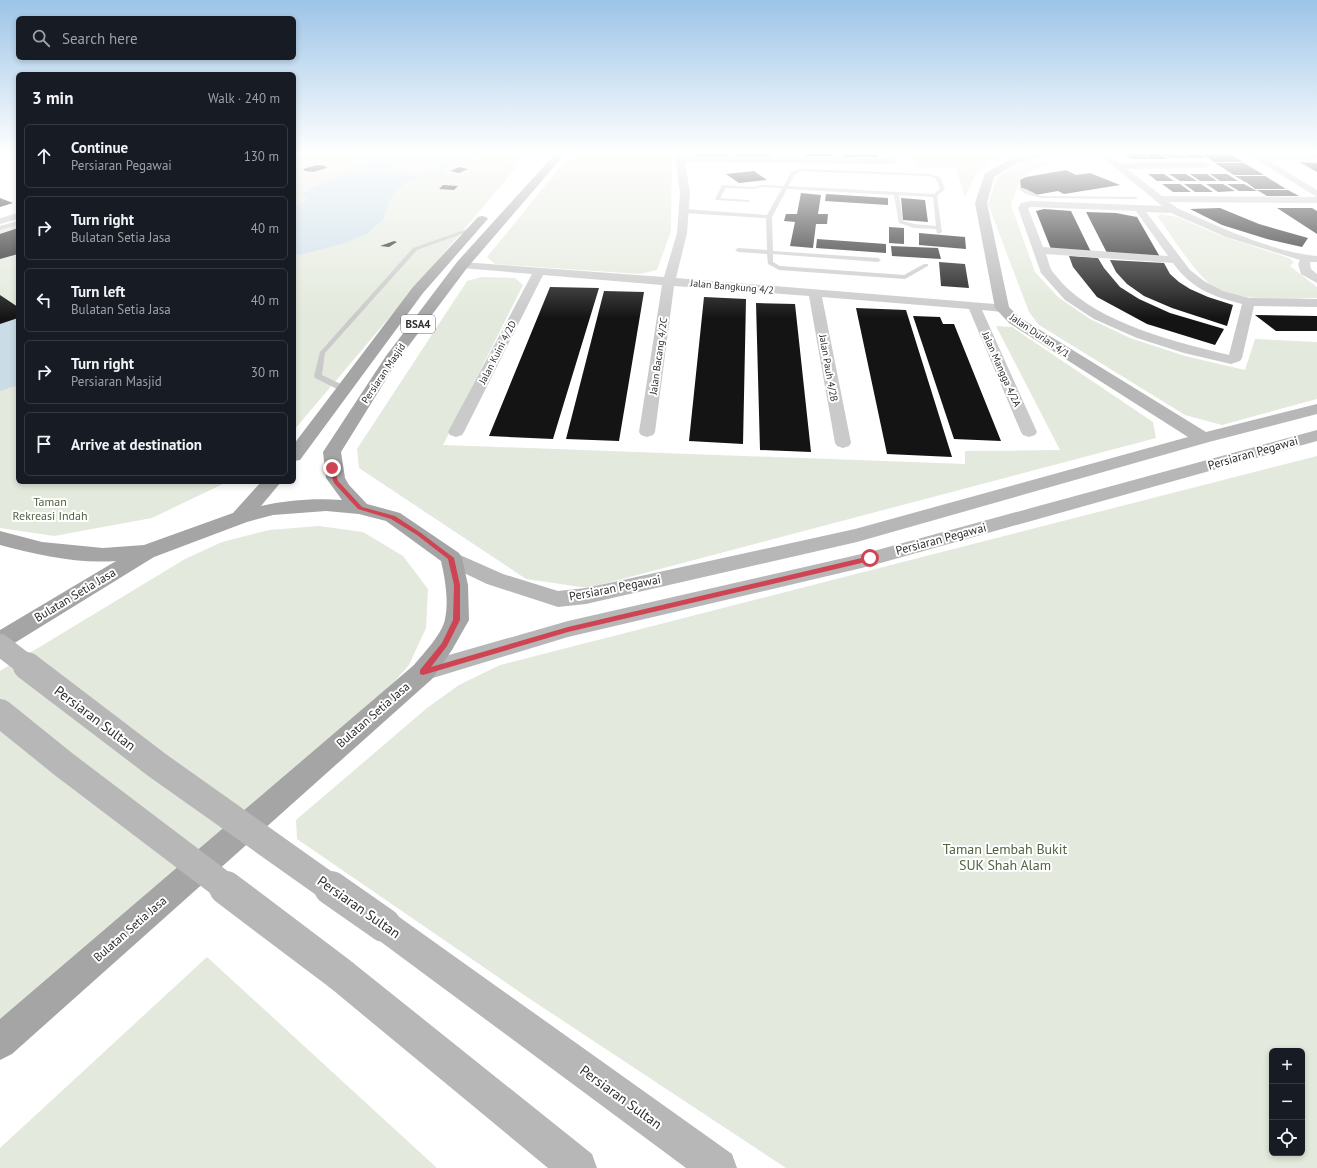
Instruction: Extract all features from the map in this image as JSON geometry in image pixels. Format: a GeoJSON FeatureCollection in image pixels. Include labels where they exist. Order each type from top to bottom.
{"type":"FeatureCollection","features":[{"type":"Feature","properties":{"kind":"main road","name":"Persiaran Masjid"},"geometry":{"type":"LineString","coordinates":[[360,508],[336,482],[332,468],[332,452],[391,359],[462,265],[512,209]]}},
{"type":"Feature","properties":{"kind":"main road","name":"Persiaran Masjid"},"geometry":{"type":"LineString","coordinates":[[296,453],[418,290],[490,211]]}},
{"type":"Feature","properties":{"kind":"main road"},"geometry":{"type":"LineString","coordinates":[[240,516],[269,484]]}},
{"type":"Feature","properties":{"kind":"main road","name":"Bulatan Setia Jasa"},"geometry":{"type":"LineString","coordinates":[[0,641],[147,552],[240,516],[273,509],[326,505],[360,508],[393,517],[451,558],[457,585],[457,620],[444,644],[423,672],[0,1042]]}},
{"type":"Feature","properties":{"kind":"main road"},"geometry":{"type":"LineString","coordinates":[[0,538],[42,549],[95,554],[147,552]]}},
{"type":"Feature","properties":{"kind":"street","name":"Jalan Durian 4/1"},"geometry":{"type":"LineString","coordinates":[[982,209],[1002,308],[1014,320],[1203,438]]}},
{"type":"Feature","properties":{"kind":"street"},"geometry":{"type":"LineString","coordinates":[[1023,209],[1047,274],[1070,297],[1099,316],[1142,335],[1189,350],[1231,360],[1235,358],[1249,302]]}},
{"type":"Feature","properties":{"kind":"street"},"geometry":{"type":"LineString","coordinates":[[1141,209],[1186,273],[1200,284],[1219,294],[1249,302],[1317,303]]}},
{"type":"Feature","properties":{"kind":"street"},"geometry":{"type":"LineString","coordinates":[[1173,209],[1230,235],[1272,250],[1312,258]]}},
{"type":"Feature","properties":{"kind":"street","name":"Jalan Bacang 4/2C"},"geometry":{"type":"LineString","coordinates":[[647,432],[668,281],[682,233],[684,211]]}},
{"type":"Feature","properties":{"kind":"street"},"geometry":{"type":"LineString","coordinates":[[0,217],[16,213]]}},
{"type":"Feature","properties":{"kind":"street"},"geometry":{"type":"LineString","coordinates":[[0,221],[16,217]]}},
{"type":"Feature","properties":{"kind":"street"},"geometry":{"type":"LineString","coordinates":[[1038,250],[1176,260]]}},
{"type":"Feature","properties":{"kind":"street"},"geometry":{"type":"LineString","coordinates":[[1312,258],[1304,264],[1305,271],[1317,279]]}},
{"type":"Feature","properties":{"kind":"street","name":"Jalan Bangkung 4/2"},"geometry":{"type":"LineString","coordinates":[[462,265],[1002,308]]}},
{"type":"Feature","properties":{"kind":"street","name":"Jalan Kuini 4/2D"},"geometry":{"type":"LineString","coordinates":[[456,432],[539,272]]}},
{"type":"Feature","properties":{"kind":"street","name":"Jalan Pauh 4/2B"},"geometry":{"type":"LineString","coordinates":[[815,293],[843,443]]}},
{"type":"Feature","properties":{"kind":"street","name":"Jalan Mangga 4/2A"},"geometry":{"type":"LineString","coordinates":[[974,306],[1029,432]]}},
{"type":"Feature","properties":{"kind":"street","name":"Persiaran Pegawai"},"geometry":{"type":"LineString","coordinates":[[451,558],[495,579],[558,599],[586,596],[857,535],[1203,438],[1317,410]]}},
{"type":"Feature","properties":{"kind":"street","name":"Persiaran Pegawai"},"geometry":{"type":"LineString","coordinates":[[423,672],[568,629],[870,558],[1317,435]]}},
{"type":"Feature","properties":{"kind":"street","name":"Persiaran Sultan"},"geometry":{"type":"LineString","coordinates":[[0,645],[157,765],[384,925],[718,1168]]}},
{"type":"Feature","properties":{"kind":"street"},"geometry":{"type":"LineString","coordinates":[[0,713],[62,763],[340,974],[578,1168]]}},
{"type":"Feature","properties":{"kind":"lane"},"geometry":{"type":"LineString","coordinates":[[742,215],[745,209]]}},
{"type":"Feature","properties":{"kind":"lane"},"geometry":{"type":"LineString","coordinates":[[774,209],[769,217],[770,263],[779,268],[905,278],[926,265]]}},
{"type":"Feature","properties":{"kind":"lane"},"geometry":{"type":"LineString","coordinates":[[899,209],[901,222],[914,226],[939,230],[936,209]]}},
{"type":"Feature","properties":{"kind":"lane"},"geometry":{"type":"LineString","coordinates":[[684,211],[769,217]]}},
{"type":"Feature","properties":{"kind":"lane"},"geometry":{"type":"LineString","coordinates":[[0,228],[16,224]]}},
{"type":"Feature","properties":{"kind":"lane"},"geometry":{"type":"LineString","coordinates":[[344,389],[318,376],[322,353],[415,249],[475,228]]}},
{"type":"Feature","properties":{"kind":"lane"},"geometry":{"type":"LineString","coordinates":[[738,250],[878,260]]}},
{"type":"Feature","properties":{"kind":"green space"},"geometry":{"type":"Polygon","coordinates":[[[296,209],[482,209],[296,428],[296,209]]]}},
{"type":"Feature","properties":{"kind":"green space"},"geometry":{"type":"Polygon","coordinates":[[[526,209],[671,209],[671,231],[657,270],[640,274],[495,264],[487,257],[526,209]]]}},
{"type":"Feature","properties":{"kind":"green space"},"geometry":{"type":"Polygon","coordinates":[[[990,209],[1012,209],[1035,272],[1058,297],[1090,319],[1130,338],[1185,356],[1245,370],[1255,339],[1317,342],[1317,399],[1222,425],[1185,415],[1039,325],[1029,312],[990,209]]]}},
{"type":"Feature","properties":{"kind":"green space"},"geometry":{"type":"Polygon","coordinates":[[[1160,214],[1177,217],[1219,235],[1289,258],[1294,262],[1290,266],[1317,287],[1317,298],[1276,299],[1247,297],[1220,290],[1209,283],[1189,261],[1158,217],[1160,214]]]}},
{"type":"Feature","properties":{"kind":"green space","name":"Taman Rekreasi Indah"},"geometry":{"type":"Polygon","coordinates":[[[16,223],[16,484],[223,484],[152,518],[54,536],[0,528],[0,227],[16,223]]]}},
{"type":"Feature","properties":{"kind":"green space"},"geometry":{"type":"Polygon","coordinates":[[[481,277],[515,278],[523,285],[443,445],[965,464],[965,451],[1060,450],[996,326],[1012,327],[1153,422],[1156,438],[588,588],[526,579],[359,468],[357,449],[467,281],[481,277]]]}},
{"type":"Feature","properties":{"kind":"green space","name":"Taman Lembah Bukit SUK Shah Alam"},"geometry":{"type":"Polygon","coordinates":[[[1317,456],[1317,1168],[786,1168],[527,997],[297,839],[296,820],[427,708],[459,685],[500,665],[1317,456]]]}},
{"type":"Feature","properties":{"kind":"green space"},"geometry":{"type":"Polygon","coordinates":[[[319,526],[363,532],[403,556],[428,589],[426,628],[409,665],[371,708],[0,1030],[0,671],[185,559],[222,542],[269,530],[319,526]]]}},
{"type":"Feature","properties":{"kind":"green space"},"geometry":{"type":"Polygon","coordinates":[[[207,957],[437,1168],[0,1168],[0,1148],[207,957]]]}},
{"type":"Feature","properties":{"kind":"water"},"geometry":{"type":"Polygon","coordinates":[[[296,209],[387,209],[383,219],[367,234],[342,244],[299,255],[296,254],[296,209]]]}},
{"type":"Feature","properties":{"kind":"water"},"geometry":{"type":"Polygon","coordinates":[[[16,319],[16,386],[0,391],[0,324],[16,319]]]}},
{"type":"Feature","properties":{"kind":"building"},"geometry":{"type":"Polygon","coordinates":[[[798,209],[819,209],[818,214],[828,214],[827,224],[816,224],[813,248],[790,246],[795,222],[784,221],[786,214],[797,214],[798,209]]]}},
{"type":"Feature","properties":{"kind":"building"},"geometry":{"type":"Polygon","coordinates":[[[902,209],[926,209],[928,222],[903,220],[902,209]]]}},
{"type":"Feature","properties":{"kind":"building"},"geometry":{"type":"Polygon","coordinates":[[[1044,209],[1071,211],[1091,252],[1051,249],[1036,211],[1044,209]]]}},
{"type":"Feature","properties":{"kind":"building"},"geometry":{"type":"Polygon","coordinates":[[[1190,209],[1221,209],[1259,224],[1308,238],[1302,247],[1267,239],[1222,225],[1190,209]]]}},
{"type":"Feature","properties":{"kind":"building"},"geometry":{"type":"Polygon","coordinates":[[[1278,209],[1313,209],[1317,211],[1317,234],[1278,209]]]}},
{"type":"Feature","properties":{"kind":"building"},"geometry":{"type":"Polygon","coordinates":[[[1086,212],[1116,213],[1137,217],[1160,257],[1107,253],[1086,212]]]}},
{"type":"Feature","properties":{"kind":"building"},"geometry":{"type":"Polygon","coordinates":[[[889,227],[904,228],[904,244],[889,243],[889,227]]]}},
{"type":"Feature","properties":{"kind":"building"},"geometry":{"type":"Polygon","coordinates":[[[16,229],[16,255],[0,259],[0,234],[16,229]]]}},
{"type":"Feature","properties":{"kind":"building"},"geometry":{"type":"Polygon","coordinates":[[[919,233],[965,237],[966,249],[919,245],[919,233]]]}},
{"type":"Feature","properties":{"kind":"building"},"geometry":{"type":"Polygon","coordinates":[[[817,239],[886,244],[886,253],[816,248],[817,239]]]}},
{"type":"Feature","properties":{"kind":"building"},"geometry":{"type":"Polygon","coordinates":[[[394,241],[397,242],[389,247],[380,246],[394,241]]]}},
{"type":"Feature","properties":{"kind":"building"},"geometry":{"type":"Polygon","coordinates":[[[891,246],[938,248],[941,259],[892,256],[891,246]]]}},
{"type":"Feature","properties":{"kind":"building"},"geometry":{"type":"Polygon","coordinates":[[[1069,256],[1098,258],[1104,268],[1120,287],[1139,299],[1170,313],[1224,329],[1215,345],[1147,324],[1097,297],[1073,267],[1069,256]]]}},
{"type":"Feature","properties":{"kind":"building"},"geometry":{"type":"Polygon","coordinates":[[[1110,260],[1164,263],[1170,274],[1190,289],[1208,297],[1233,305],[1227,326],[1172,308],[1144,296],[1127,284],[1116,272],[1110,260]]]}},
{"type":"Feature","properties":{"kind":"building"},"geometry":{"type":"Polygon","coordinates":[[[939,262],[965,264],[969,288],[941,286],[939,262]]]}},
{"type":"Feature","properties":{"kind":"building"},"geometry":{"type":"Polygon","coordinates":[[[550,287],[599,288],[553,439],[489,436],[550,287]]]}},
{"type":"Feature","properties":{"kind":"building"},"geometry":{"type":"Polygon","coordinates":[[[604,291],[644,292],[619,441],[566,439],[604,291]]]}},
{"type":"Feature","properties":{"kind":"building"},"geometry":{"type":"Polygon","coordinates":[[[0,295],[16,306],[16,319],[0,324],[0,295]]]}},
{"type":"Feature","properties":{"kind":"building"},"geometry":{"type":"Polygon","coordinates":[[[704,297],[746,299],[743,444],[689,441],[704,297]]]}},
{"type":"Feature","properties":{"kind":"building"},"geometry":{"type":"Polygon","coordinates":[[[756,303],[795,304],[811,452],[760,450],[756,303]]]}},
{"type":"Feature","properties":{"kind":"building"},"geometry":{"type":"Polygon","coordinates":[[[856,308],[906,310],[952,457],[887,454],[856,308]]]}},
{"type":"Feature","properties":{"kind":"building"},"geometry":{"type":"Polygon","coordinates":[[[1255,315],[1317,316],[1317,331],[1276,331],[1255,315]]]}},
{"type":"Feature","properties":{"kind":"building"},"geometry":{"type":"Polygon","coordinates":[[[913,316],[940,317],[943,324],[954,324],[1001,441],[954,439],[913,316]]]}},
{"type":"Feature","properties":{"kind":"route"},"geometry":{"type":"LineString","coordinates":[[332,468],[336,482],[360,508],[393,517],[451,558],[457,585],[457,620],[444,644],[423,672],[568,629],[870,558]]}}]}
